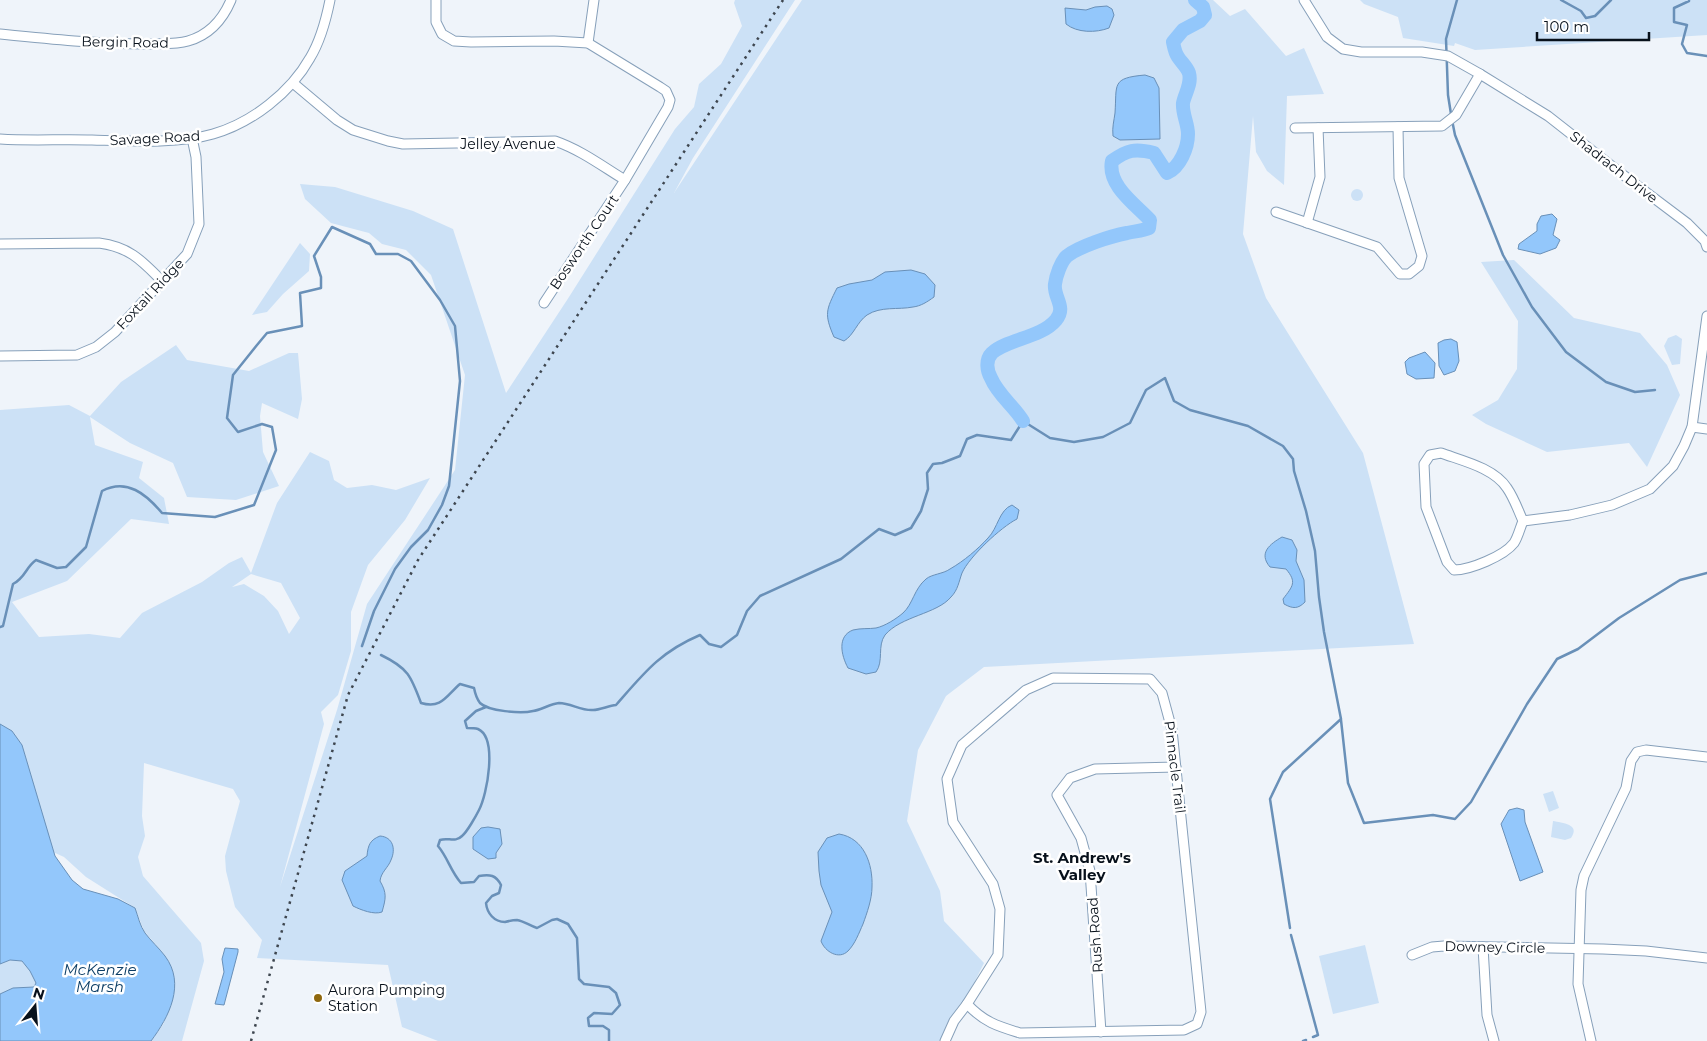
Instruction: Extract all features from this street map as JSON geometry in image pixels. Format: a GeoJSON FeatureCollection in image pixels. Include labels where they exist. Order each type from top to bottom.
{"type":"FeatureCollection","features":[{"type":"Feature","properties":{"kind":"street","name":"Bergin Road"},"geometry":{"type":"LineString","coordinates":[[0,34],[82,42],[137,44],[188,42],[212,28],[221,19],[231,0]]}},
{"type":"Feature","properties":{"kind":"street","name":"Savage Road"},"geometry":{"type":"LineString","coordinates":[[0,139],[126,141],[192,138],[213,134],[238,123],[276,98],[293,82],[310,58],[320,39],[330,0]]}},
{"type":"Feature","properties":{"kind":"street"},"geometry":{"type":"LineString","coordinates":[[436,0],[436,22],[442,34],[454,41],[588,43],[666,91],[670,100],[668,107],[625,180]]}},
{"type":"Feature","properties":{"kind":"street"},"geometry":{"type":"LineString","coordinates":[[588,43],[594,0]]}},
{"type":"Feature","properties":{"kind":"street","name":"Shadrach Drive"},"geometry":{"type":"LineString","coordinates":[[1304,0],[1327,37],[1343,49],[1361,52],[1422,52],[1448,56],[1480,74],[1548,116],[1687,223],[1706,243]]}},
{"type":"Feature","properties":{"kind":"street"},"geometry":{"type":"LineString","coordinates":[[1295,128],[1442,126],[1456,115],[1480,74]]}},
{"type":"Feature","properties":{"kind":"street","name":"Jelley Avenue"},"geometry":{"type":"LineString","coordinates":[[293,82],[337,120],[353,130],[370,136],[403,144],[555,141],[590,157],[625,180]]}},
{"type":"Feature","properties":{"kind":"street"},"geometry":{"type":"LineString","coordinates":[[1276,212],[1377,247],[1400,274],[1409,274],[1419,266],[1422,256],[1399,178],[1398,127]]}},
{"type":"Feature","properties":{"kind":"street"},"geometry":{"type":"LineString","coordinates":[[1307,223],[1320,177],[1318,128]]}},
{"type":"Feature","properties":{"kind":"street","name":"Foxtail Ridge"},"geometry":{"type":"LineString","coordinates":[[0,356],[77,355],[96,347],[115,332],[187,254],[199,224],[196,157],[192,138]]}},
{"type":"Feature","properties":{"kind":"street","name":"Bosworth Court"},"geometry":{"type":"LineString","coordinates":[[544,303],[625,180]]}},
{"type":"Feature","properties":{"kind":"street"},"geometry":{"type":"LineString","coordinates":[[0,244],[112,244],[135,256],[162,281]]}},
{"type":"Feature","properties":{"kind":"street"},"geometry":{"type":"LineString","coordinates":[[1523,521],[1570,515],[1612,505],[1650,489],[1673,466],[1692,427],[1707,316]]}},
{"type":"Feature","properties":{"kind":"street"},"geometry":{"type":"LineString","coordinates":[[1692,427],[1707,429]]}},
{"type":"Feature","properties":{"kind":"street"},"geometry":{"type":"LineString","coordinates":[[1441,453],[1482,468],[1507,487],[1523,521],[1515,542],[1505,551],[1464,570],[1454,570],[1447,562],[1426,507],[1424,464],[1430,455],[1441,453]]}},
{"type":"Feature","properties":{"kind":"street","name":"Pinnacle Trail"},"geometry":{"type":"LineString","coordinates":[[945,1041],[954,1021],[998,955],[1000,909],[993,884],[953,822],[947,779],[962,746],[1026,690],[1053,678],[1150,679],[1162,694],[1172,730],[1202,1012],[1197,1024],[1184,1030],[1020,1033],[998,1027],[979,1016],[967,1004]]}},
{"type":"Feature","properties":{"kind":"street"},"geometry":{"type":"LineString","coordinates":[[1591,1041],[1578,984],[1581,890],[1584,876],[1626,788],[1631,761],[1638,752],[1646,750],[1707,757]]}},
{"type":"Feature","properties":{"kind":"street","name":"Rush Road"},"geometry":{"type":"LineString","coordinates":[[1101,1032],[1090,871],[1081,838],[1057,796],[1070,778],[1095,769],[1176,767]]}},
{"type":"Feature","properties":{"kind":"street","name":"Downey Circle"},"geometry":{"type":"LineString","coordinates":[[1412,955],[1432,947],[1483,947],[1646,951],[1707,958]]}},
{"type":"Feature","properties":{"kind":"street"},"geometry":{"type":"LineString","coordinates":[[1483,947],[1487,1015],[1494,1041]]}},
{"type":"Feature","properties":{"kind":"shaded area"},"geometry":{"type":"Polygon","coordinates":[[[735,0],[795,0],[693,158],[674,193],[802,0],[1213,0],[1230,16],[1245,9],[1286,56],[1304,48],[1324,94],[1287,96],[1284,185],[1267,171],[1256,152],[1253,116],[1243,234],[1266,298],[1363,453],[1414,644],[984,667],[946,696],[918,750],[907,821],[940,891],[944,921],[984,963],[945,1041],[438,1041],[402,1027],[388,965],[257,958],[262,940],[235,907],[226,871],[225,856],[240,801],[233,789],[144,763],[142,816],[145,836],[138,857],[143,876],[201,943],[204,961],[182,1041],[151,1041],[164,1023],[173,972],[166,957],[144,931],[135,908],[86,877],[64,857],[53,852],[22,745],[12,731],[0,724],[0,410],[69,405],[90,416],[121,382],[176,345],[187,360],[249,371],[289,353],[298,353],[302,399],[298,419],[262,403],[260,416],[263,452],[279,486],[236,500],[187,497],[173,463],[130,443],[90,417],[95,445],[143,462],[139,478],[164,498],[169,524],[131,519],[67,581],[12,602],[39,637],[89,634],[120,638],[142,613],[202,582],[229,563],[242,557],[251,573],[277,503],[310,452],[329,461],[334,480],[347,488],[372,485],[396,490],[430,478],[405,520],[368,565],[351,612],[351,651],[338,695],[321,712],[324,724],[280,887],[337,710],[367,604],[455,470],[465,375],[431,275],[406,250],[382,244],[369,233],[331,223],[305,199],[300,184],[335,187],[413,211],[453,229],[506,393],[675,129],[694,107],[699,84],[721,64],[742,26],[734,3],[735,0]],[[251,574],[232,587],[244,584],[264,596],[278,611],[289,634],[300,618],[281,583],[251,574]]]}},
{"type":"Feature","properties":{"kind":"shaded area"},"geometry":{"type":"Polygon","coordinates":[[[1360,0],[1707,0],[1707,35],[1475,50],[1455,43],[1454,46],[1403,38],[1398,17],[1364,4],[1360,0]]]}},
{"type":"Feature","properties":{"kind":"shaded area"},"geometry":{"type":"Polygon","coordinates":[[[1357,189],[1363,195],[1357,201],[1351,195],[1357,189]]]}},
{"type":"Feature","properties":{"kind":"shaded area"},"geometry":{"type":"Polygon","coordinates":[[[300,243],[310,254],[309,271],[283,294],[267,312],[252,315],[300,243]]]}},
{"type":"Feature","properties":{"kind":"shaded area"},"geometry":{"type":"Polygon","coordinates":[[[1514,260],[1574,318],[1640,333],[1667,365],[1680,395],[1647,467],[1629,443],[1547,452],[1486,424],[1472,415],[1498,400],[1517,369],[1518,321],[1481,262],[1514,260]]]}},
{"type":"Feature","properties":{"kind":"shaded area"},"geometry":{"type":"Polygon","coordinates":[[[1676,335],[1682,339],[1680,364],[1672,365],[1664,346],[1668,338],[1676,335]]]}},
{"type":"Feature","properties":{"kind":"shaded area"},"geometry":{"type":"Polygon","coordinates":[[[1553,791],[1559,808],[1549,812],[1543,794],[1553,791]]]}},
{"type":"Feature","properties":{"kind":"shaded area"},"geometry":{"type":"Polygon","coordinates":[[[1553,821],[1572,827],[1574,830],[1571,838],[1565,840],[1551,837],[1553,821]]]}},
{"type":"Feature","properties":{"kind":"shaded area"},"geometry":{"type":"Polygon","coordinates":[[[1365,945],[1379,1003],[1333,1014],[1319,956],[1365,945]]]}},
{"type":"Feature","properties":{"kind":"shaded area"},"geometry":{"type":"Polygon","coordinates":[[[10,960],[22,961],[36,983],[34,987],[13,988],[0,994],[0,964],[10,960]]]}},
{"type":"Feature","properties":{"kind":"water"},"geometry":{"type":"Polygon","coordinates":[[[1107,6],[1112,9],[1114,15],[1109,28],[1087,31],[1070,27],[1066,24],[1065,8],[1086,10],[1107,6]]]}},
{"type":"Feature","properties":{"kind":"water"},"geometry":{"type":"Polygon","coordinates":[[[1145,75],[1154,78],[1159,88],[1160,139],[1120,140],[1113,136],[1116,89],[1118,84],[1126,78],[1145,75]]]}},
{"type":"Feature","properties":{"kind":"water"},"geometry":{"type":"Polygon","coordinates":[[[1552,214],[1557,219],[1553,235],[1560,240],[1556,248],[1540,254],[1518,249],[1519,244],[1537,231],[1537,224],[1541,216],[1552,214]]]}},
{"type":"Feature","properties":{"kind":"water"},"geometry":{"type":"Polygon","coordinates":[[[911,270],[925,274],[935,285],[934,297],[924,304],[916,306],[872,312],[861,321],[844,341],[834,337],[829,323],[828,312],[830,302],[837,288],[872,280],[885,272],[911,270]]]}},
{"type":"Feature","properties":{"kind":"water"},"geometry":{"type":"Polygon","coordinates":[[[1451,339],[1457,342],[1459,361],[1455,371],[1444,375],[1439,366],[1438,343],[1451,339]]]}},
{"type":"Feature","properties":{"kind":"water"},"geometry":{"type":"Polygon","coordinates":[[[1425,352],[1435,363],[1434,378],[1416,379],[1407,374],[1405,362],[1409,358],[1425,352]]]}},
{"type":"Feature","properties":{"kind":"water"},"geometry":{"type":"Polygon","coordinates":[[[1012,505],[1019,510],[1017,519],[994,535],[971,559],[951,597],[945,603],[900,623],[885,635],[881,644],[880,663],[876,672],[866,674],[848,668],[842,652],[842,646],[844,637],[848,633],[856,629],[879,627],[900,615],[928,577],[947,571],[966,559],[991,534],[1001,515],[1012,505]]]}},
{"type":"Feature","properties":{"kind":"water"},"geometry":{"type":"Polygon","coordinates":[[[1282,537],[1292,540],[1297,550],[1296,561],[1304,580],[1305,602],[1298,607],[1290,607],[1284,604],[1283,599],[1292,584],[1292,577],[1286,569],[1270,567],[1265,557],[1267,549],[1282,537]]]}},
{"type":"Feature","properties":{"kind":"water","name":"McKenzie Marsh"},"geometry":{"type":"Polygon","coordinates":[[[0,724],[12,731],[22,745],[55,856],[72,880],[83,889],[118,899],[135,908],[143,930],[165,956],[171,967],[175,989],[173,1000],[164,1022],[151,1041],[0,1041],[0,994],[13,988],[34,987],[36,983],[22,961],[10,960],[0,964],[0,724]]]}},
{"type":"Feature","properties":{"kind":"water"},"geometry":{"type":"Polygon","coordinates":[[[1517,808],[1524,810],[1525,822],[1543,872],[1520,881],[1501,824],[1509,810],[1517,808]]]}},
{"type":"Feature","properties":{"kind":"water"},"geometry":{"type":"Polygon","coordinates":[[[481,828],[500,829],[502,844],[496,853],[496,858],[488,859],[473,849],[473,837],[481,828]]]}},
{"type":"Feature","properties":{"kind":"water"},"geometry":{"type":"Polygon","coordinates":[[[839,834],[848,836],[861,846],[869,861],[872,887],[868,911],[857,938],[848,951],[837,955],[829,951],[821,941],[832,912],[821,885],[818,852],[827,838],[839,834]]]}},
{"type":"Feature","properties":{"kind":"water"},"geometry":{"type":"Polygon","coordinates":[[[380,836],[391,841],[393,852],[380,881],[385,896],[382,912],[375,913],[353,906],[342,880],[345,871],[367,856],[370,843],[380,836]]]}},
{"type":"Feature","properties":{"kind":"water"},"geometry":{"type":"Polygon","coordinates":[[[225,948],[238,949],[238,952],[224,1005],[215,1004],[224,972],[222,959],[225,948]]]}},
{"type":"Feature","properties":{"kind":"waterway"},"geometry":{"type":"LineString","coordinates":[[1023,421],[994,384],[988,369],[988,359],[998,348],[1042,331],[1056,320],[1060,311],[1055,289],[1056,281],[1061,265],[1067,256],[1087,245],[1104,239],[1149,228],[1150,220],[1130,201],[1118,186],[1112,170],[1112,161],[1122,154],[1136,150],[1154,153],[1167,173],[1179,162],[1187,145],[1188,134],[1183,103],[1190,77],[1187,69],[1176,54],[1173,42],[1183,30],[1200,21],[1205,15],[1203,7],[1195,0]]}},
{"type":"Feature","properties":{"kind":"waterway"},"geometry":{"type":"LineString","coordinates":[[1451,114],[1448,95],[1446,39],[1457,0]]}},
{"type":"Feature","properties":{"kind":"waterway"},"geometry":{"type":"LineString","coordinates":[[1561,0],[1581,11],[1586,18],[1595,16],[1611,0]]}},
{"type":"Feature","properties":{"kind":"waterway"},"geometry":{"type":"LineString","coordinates":[[1689,0],[1674,8],[1674,22],[1687,25],[1682,44],[1687,53],[1707,56]]}},
{"type":"Feature","properties":{"kind":"waterway"},"geometry":{"type":"LineString","coordinates":[[1452,120],[1455,135],[1503,255],[1532,307],[1566,352],[1606,382],[1635,392],[1655,390]]}},
{"type":"Feature","properties":{"kind":"waterway"},"geometry":{"type":"LineString","coordinates":[[0,627],[3,626],[13,584],[21,578],[32,563],[36,560],[57,568],[66,567],[86,547],[102,491],[111,487],[128,487],[143,494],[162,513],[215,517],[254,505],[276,450],[272,427],[262,424],[238,432],[227,418],[233,375],[267,333],[302,326],[300,293],[321,288],[321,277],[314,256],[332,227],[370,244],[376,254],[398,254],[411,261],[440,300],[455,326],[460,381],[449,486],[442,505],[428,530],[411,547],[395,569],[374,611],[362,646]]}},
{"type":"Feature","properties":{"kind":"waterway"},"geometry":{"type":"LineString","coordinates":[[381,655],[403,669],[411,679],[421,703],[439,703],[460,684],[474,688],[476,696],[484,706],[505,711],[528,712],[559,703],[589,710],[616,705],[654,664],[686,642],[700,635],[709,644],[721,647],[737,635],[747,611],[760,596],[841,559],[879,529],[895,535],[911,528],[921,511],[928,489],[927,473],[933,464],[942,463],[960,456],[967,439],[977,435],[1011,440],[1023,421],[1050,438],[1074,442],[1103,437],[1130,423],[1146,390],[1165,378],[1174,401],[1190,410],[1248,426],[1283,446],[1293,459],[1294,471],[1306,511],[1315,551],[1324,632],[1341,719],[1283,772],[1270,799],[1290,928]]}},
{"type":"Feature","properties":{"kind":"waterway"},"geometry":{"type":"LineString","coordinates":[[1341,720],[1348,783],[1364,823],[1433,815],[1455,819],[1471,802],[1527,704],[1557,659],[1578,649],[1619,618],[1680,580],[1707,573]]}},
{"type":"Feature","properties":{"kind":"waterway"},"geometry":{"type":"LineString","coordinates":[[486,707],[476,711],[465,721],[467,728],[478,729],[484,734],[488,743],[489,767],[482,803],[474,820],[462,836],[454,840],[440,840],[438,846],[461,883],[474,882],[479,876],[486,875],[495,877],[499,882],[501,885],[499,893],[492,896],[486,903],[494,919],[501,922],[520,921],[537,928],[557,919],[568,924],[577,938],[579,979],[584,984],[609,987],[616,993],[620,1005],[612,1014],[594,1013],[588,1018],[589,1026],[603,1026],[609,1030],[609,1041]]}},
{"type":"Feature","properties":{"kind":"waterway"},"geometry":{"type":"LineString","coordinates":[[1291,935],[1318,1035],[1313,1037]]}},
{"type":"Feature","properties":{"kind":"railway"},"geometry":{"type":"LineString","coordinates":[[251,1041],[348,695],[418,560],[783,0]]}},
{"type":"Feature","properties":{"kind":"place","name":"Aurora Pumping Station"},"geometry":{"type":"Point","coordinates":[318,998]}},
{"type":"Feature","properties":{"kind":"district","name":"St. Andrew's Valley"},"geometry":{"type":"Point","coordinates":[1082,866]}}]}
